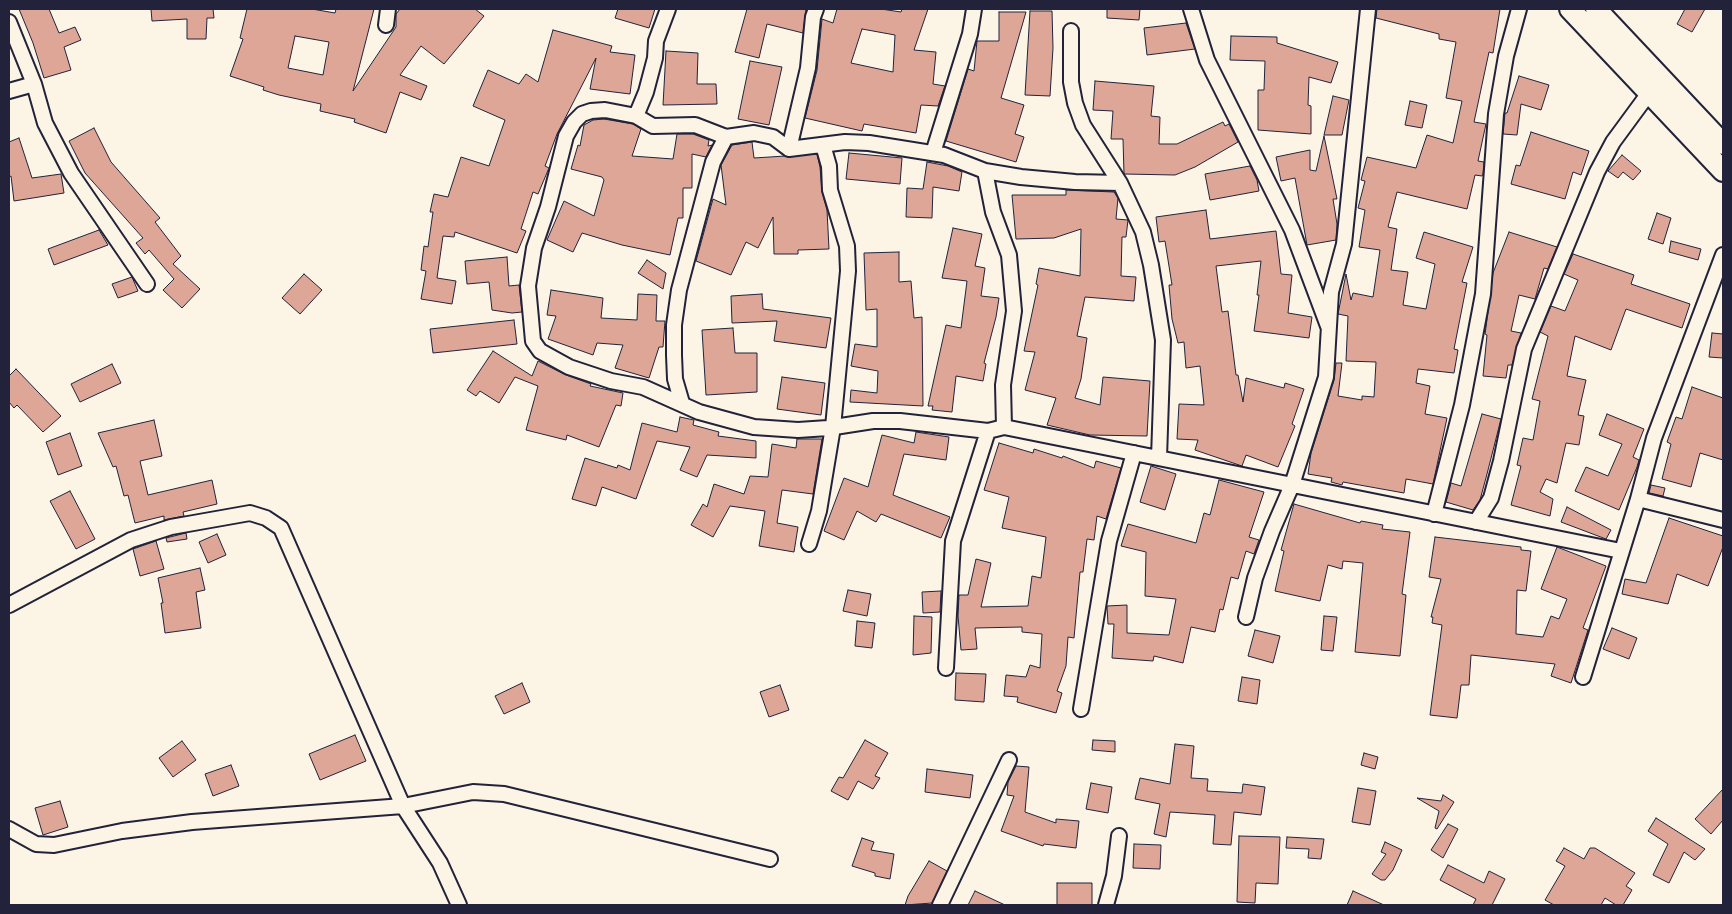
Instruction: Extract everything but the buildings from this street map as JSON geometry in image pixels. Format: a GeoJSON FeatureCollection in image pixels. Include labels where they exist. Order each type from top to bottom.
{"type":"FeatureCollection","features":[{"type":"Feature","properties":{"kind":"main road"},"geometry":{"type":"LineString","coordinates":[[1570,9],[1723,171]]}},
{"type":"Feature","properties":{"kind":"main road"},"geometry":{"type":"LineString","coordinates":[[1596,9],[1723,144]]}},
{"type":"Feature","properties":{"kind":"street"},"geometry":{"type":"LineString","coordinates":[[386,25],[388,9]]}},
{"type":"Feature","properties":{"kind":"street"},"geometry":{"type":"LineString","coordinates":[[636,116],[646,92],[655,58],[656,41],[668,9]]}},
{"type":"Feature","properties":{"kind":"street"},"geometry":{"type":"LineString","coordinates":[[789,149],[808,68],[813,17],[816,9]]}},
{"type":"Feature","properties":{"kind":"street"},"geometry":{"type":"LineString","coordinates":[[933,153],[970,34],[974,9]]}},
{"type":"Feature","properties":{"kind":"street"},"geometry":{"type":"LineString","coordinates":[[1191,9],[1207,60],[1292,230],[1329,329]]}},
{"type":"Feature","properties":{"kind":"street"},"geometry":{"type":"LineString","coordinates":[[1246,617],[1255,578],[1272,531],[1292,485],[1326,377],[1332,292],[1344,244],[1368,9]]}},
{"type":"Feature","properties":{"kind":"street"},"geometry":{"type":"LineString","coordinates":[[1434,514],[1462,405],[1483,294],[1496,114],[1506,56],[1519,9]]}},
{"type":"Feature","properties":{"kind":"street"},"geometry":{"type":"LineString","coordinates":[[9,22],[34,84],[45,123],[71,173],[147,284]]}},
{"type":"Feature","properties":{"kind":"street"},"geometry":{"type":"LineString","coordinates":[[1071,31],[1071,82],[1075,103],[1084,125],[1120,182],[1143,232],[1158,303],[1163,340],[1159,458]]}},
{"type":"Feature","properties":{"kind":"street"},"geometry":{"type":"LineString","coordinates":[[9,90],[34,84]]}},
{"type":"Feature","properties":{"kind":"street"},"geometry":{"type":"LineString","coordinates":[[1476,522],[1491,498],[1499,470],[1524,350],[1597,172],[1613,142],[1649,93]]}},
{"type":"Feature","properties":{"kind":"street"},"geometry":{"type":"LineString","coordinates":[[1120,182],[1057,181],[984,171],[933,153],[869,143],[845,142],[789,149],[773,137],[754,133],[726,137],[695,125],[653,126],[636,116],[605,110],[591,111],[582,114],[574,122],[566,136],[548,207],[534,248],[528,286],[533,341],[540,351],[569,367],[611,381],[643,387],[699,412],[754,426],[798,430],[873,421],[900,421],[988,431],[1004,428],[1620,551]]}},
{"type":"Feature","properties":{"kind":"street"},"geometry":{"type":"LineString","coordinates":[[682,403],[675,379],[674,355],[674,324],[679,290],[712,162],[726,137]]}},
{"type":"Feature","properties":{"kind":"street"},"geometry":{"type":"LineString","coordinates":[[809,544],[819,510],[833,427],[848,271],[847,246],[830,190],[829,166],[824,145]]}},
{"type":"Feature","properties":{"kind":"street"},"geometry":{"type":"LineString","coordinates":[[984,171],[993,212],[1009,255],[1014,311],[1004,385],[1004,428]]}},
{"type":"Feature","properties":{"kind":"street"},"geometry":{"type":"LineString","coordinates":[[1583,677],[1620,551],[1638,498],[1654,438],[1723,255]]}},
{"type":"Feature","properties":{"kind":"street"},"geometry":{"type":"LineString","coordinates":[[946,668],[954,541],[988,431]]}},
{"type":"Feature","properties":{"kind":"street"},"geometry":{"type":"LineString","coordinates":[[1081,709],[1109,541],[1134,454]]}},
{"type":"Feature","properties":{"kind":"street"},"geometry":{"type":"LineString","coordinates":[[1638,498],[1723,520]]}},
{"type":"Feature","properties":{"kind":"street"},"geometry":{"type":"LineString","coordinates":[[9,605],[131,540],[172,527],[250,513],[266,518],[281,528],[403,806],[440,862],[459,905]]}},
{"type":"Feature","properties":{"kind":"street"},"geometry":{"type":"LineString","coordinates":[[940,905],[1009,760]]}},
{"type":"Feature","properties":{"kind":"street"},"geometry":{"type":"LineString","coordinates":[[9,829],[36,844],[54,845],[122,831],[192,822],[403,806],[473,792],[504,794],[770,859]]}},
{"type":"Feature","properties":{"kind":"street"},"geometry":{"type":"LineString","coordinates":[[1106,905],[1114,876],[1119,836]]}}]}
